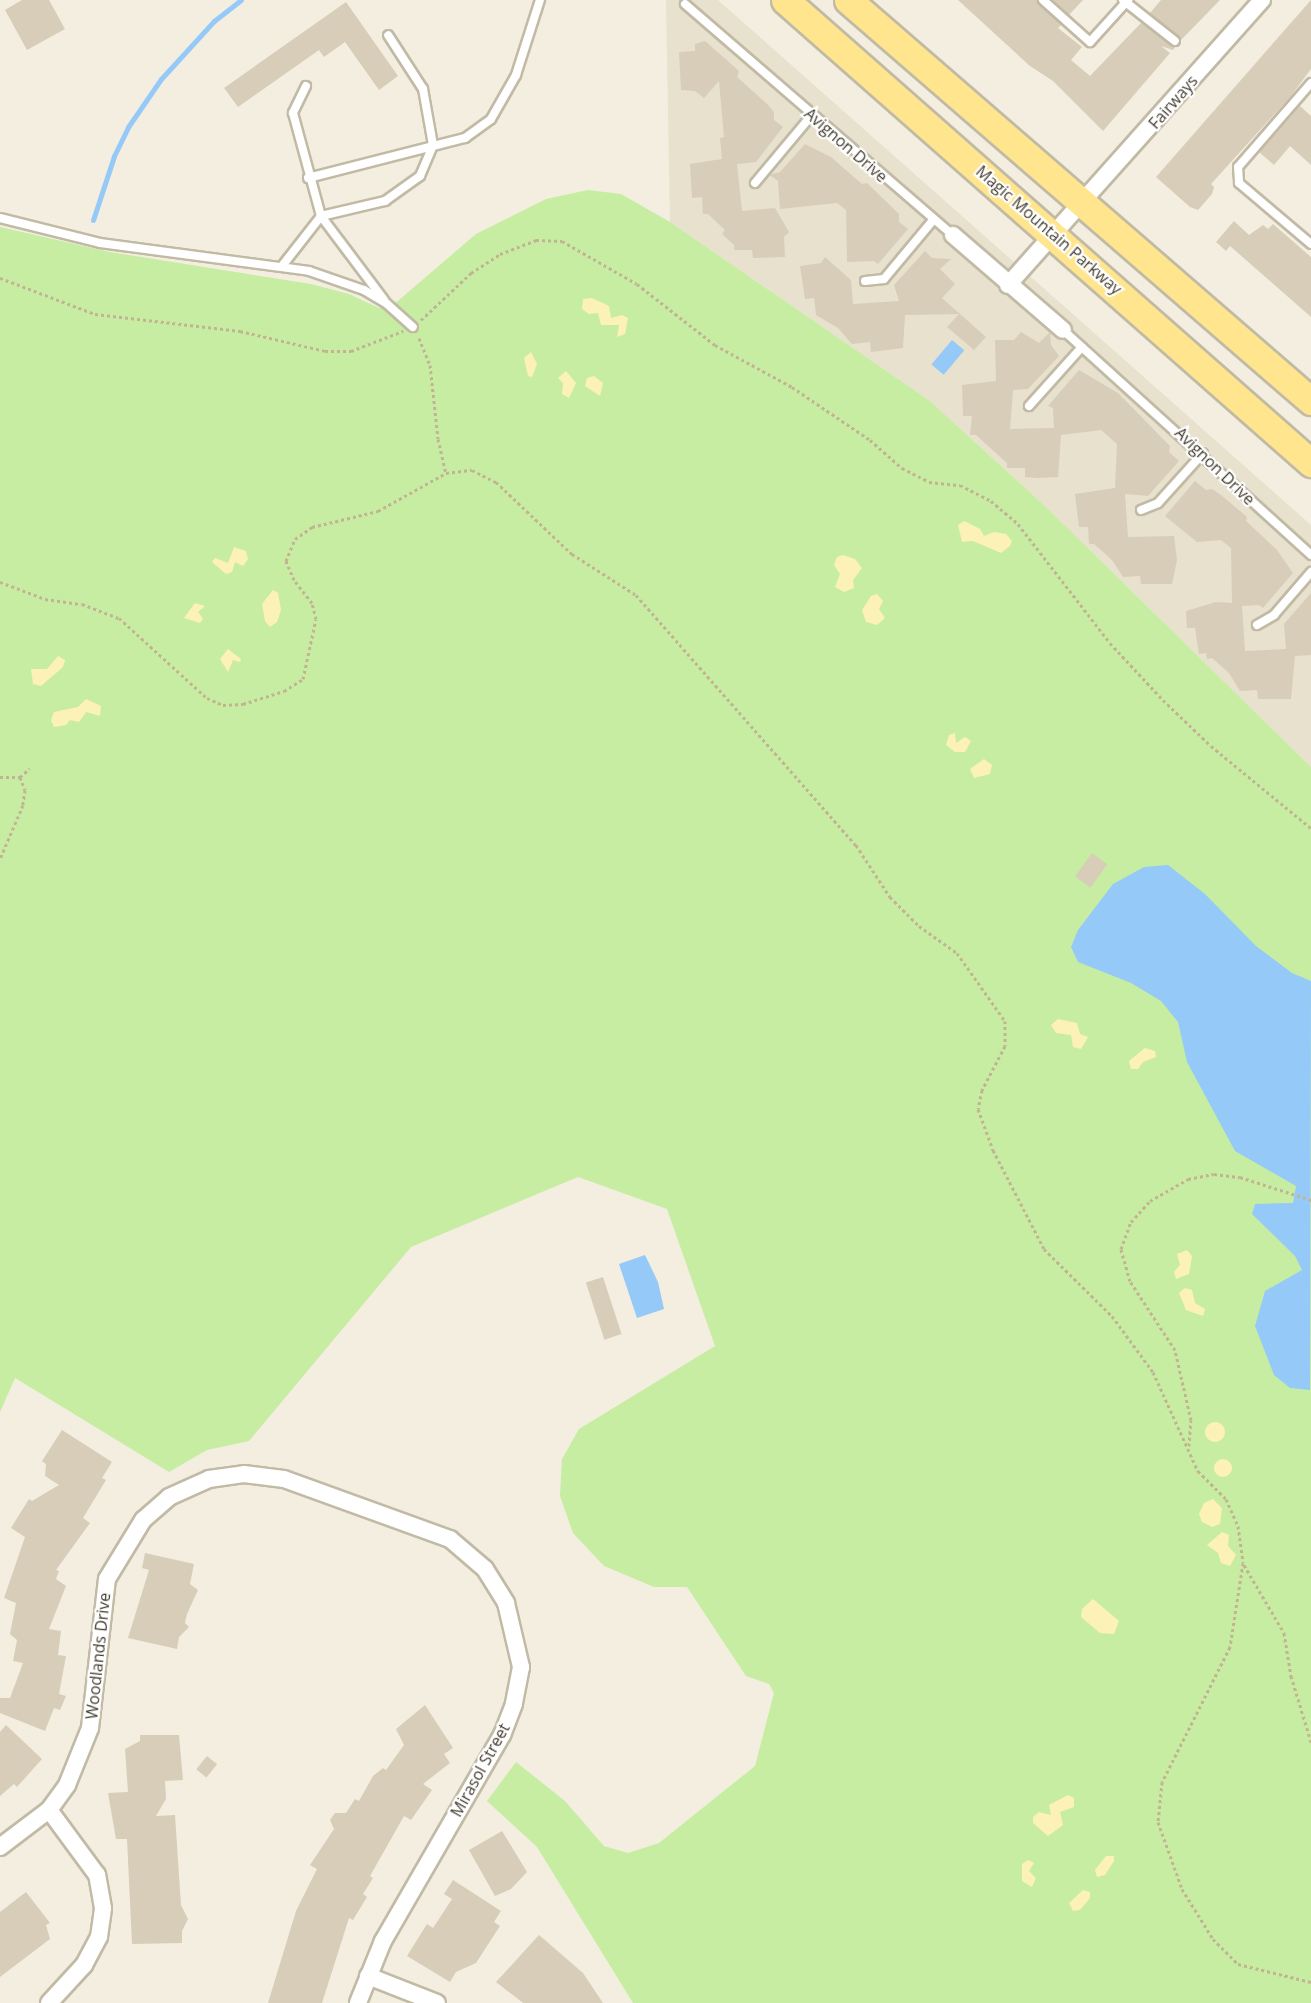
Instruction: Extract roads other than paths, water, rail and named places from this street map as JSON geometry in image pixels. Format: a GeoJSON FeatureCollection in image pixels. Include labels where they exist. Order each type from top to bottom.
{"type":"FeatureCollection","features":[{"type":"Feature","properties":{"kind":"main road","name":"Magic Mountain Parkway"},"geometry":{"type":"LineString","coordinates":[[785,0],[1054,234],[1311,463]]}},
{"type":"Feature","properties":{"kind":"main road"},"geometry":{"type":"LineString","coordinates":[[848,0],[1311,401]]}},
{"type":"Feature","properties":{"kind":"street","name":"Fairways"},"geometry":{"type":"LineString","coordinates":[[1083,203],[1262,0]]}},
{"type":"Feature","properties":{"kind":"street"},"geometry":{"type":"LineString","coordinates":[[1008,285],[1083,203]]}},
{"type":"Feature","properties":{"kind":"street","name":"Avignon Drive"},"geometry":{"type":"LineString","coordinates":[[953,235],[1008,285],[1063,330]]}},
{"type":"Feature","properties":{"kind":"street","name":"Mirasol Street"},"geometry":{"type":"LineString","coordinates":[[209,1479],[244,1474],[284,1479],[417,1525],[450,1539],[485,1569],[506,1602],[521,1666],[514,1704],[502,1735],[383,1941],[358,2003]]}},
{"type":"Feature","properties":{"kind":"street","name":"Woodlands Drive"},"geometry":{"type":"LineString","coordinates":[[0,1847],[49,1810],[67,1785],[90,1728],[107,1579],[143,1520],[169,1497],[209,1479]]}},
{"type":"Feature","properties":{"kind":"street"},"geometry":{"type":"LineString","coordinates":[[49,1810],[80,1847],[97,1875],[103,1908],[99,1937],[84,1965],[49,2003]]}},
{"type":"Feature","properties":{"kind":"street"},"geometry":{"type":"LineString","coordinates":[[368,1976],[437,2003]]}},
{"type":"Feature","properties":{"kind":"lane"},"geometry":{"type":"LineString","coordinates":[[309,178],[465,138],[491,118],[516,75],[540,0]]}},
{"type":"Feature","properties":{"kind":"lane"},"geometry":{"type":"LineString","coordinates":[[1043,0],[1090,42],[1125,1],[1175,41]]}},
{"type":"Feature","properties":{"kind":"lane","name":"Avignon Drive"},"geometry":{"type":"LineString","coordinates":[[685,4],[811,116],[953,235]]}},
{"type":"Feature","properties":{"kind":"lane"},"geometry":{"type":"LineString","coordinates":[[282,266],[321,216],[385,201],[420,176],[433,145],[423,89],[388,35]]}},
{"type":"Feature","properties":{"kind":"lane"},"geometry":{"type":"LineString","coordinates":[[1311,83],[1238,167],[1239,183],[1311,244]]}},
{"type":"Feature","properties":{"kind":"lane"},"geometry":{"type":"LineString","coordinates":[[306,86],[293,113],[321,216],[386,303],[413,327]]}},
{"type":"Feature","properties":{"kind":"lane"},"geometry":{"type":"LineString","coordinates":[[755,183],[811,116]]}},
{"type":"Feature","properties":{"kind":"lane"},"geometry":{"type":"LineString","coordinates":[[0,218],[100,243],[282,266],[353,287],[386,303]]}},
{"type":"Feature","properties":{"kind":"lane"},"geometry":{"type":"LineString","coordinates":[[865,281],[884,279],[934,219]]}},
{"type":"Feature","properties":{"kind":"lane","name":"Avignon Drive"},"geometry":{"type":"LineString","coordinates":[[1063,330],[1203,453],[1311,555]]}},
{"type":"Feature","properties":{"kind":"lane"},"geometry":{"type":"LineString","coordinates":[[1029,406],[1082,347]]}},
{"type":"Feature","properties":{"kind":"lane"},"geometry":{"type":"LineString","coordinates":[[1141,510],[1158,503],[1203,453]]}},
{"type":"Feature","properties":{"kind":"lane"},"geometry":{"type":"LineString","coordinates":[[1257,625],[1274,615],[1311,572]]}},
{"type":"Feature","properties":{"kind":"water"},"geometry":{"type":"Polygon","coordinates":[[[952,340],[964,350],[944,375],[931,365],[952,340]]]}},
{"type":"Feature","properties":{"kind":"water"},"geometry":{"type":"Polygon","coordinates":[[[1168,865],[1205,894],[1256,946],[1292,973],[1311,981],[1310,1390],[1290,1388],[1274,1375],[1255,1326],[1265,1291],[1302,1270],[1295,1256],[1252,1214],[1255,1204],[1293,1203],[1296,1186],[1235,1151],[1187,1062],[1178,1022],[1161,1001],[1131,983],[1078,962],[1071,947],[1078,930],[1113,884],[1144,867],[1168,865]]]}},
{"type":"Feature","properties":{"kind":"water"},"geometry":{"type":"Polygon","coordinates":[[[645,1255],[658,1282],[664,1309],[637,1318],[619,1264],[645,1255]]]}},
{"type":"Feature","properties":{"kind":"waterway"},"geometry":{"type":"LineString","coordinates":[[93,220],[114,156],[128,127],[161,79],[214,21],[241,0]]}}]}
